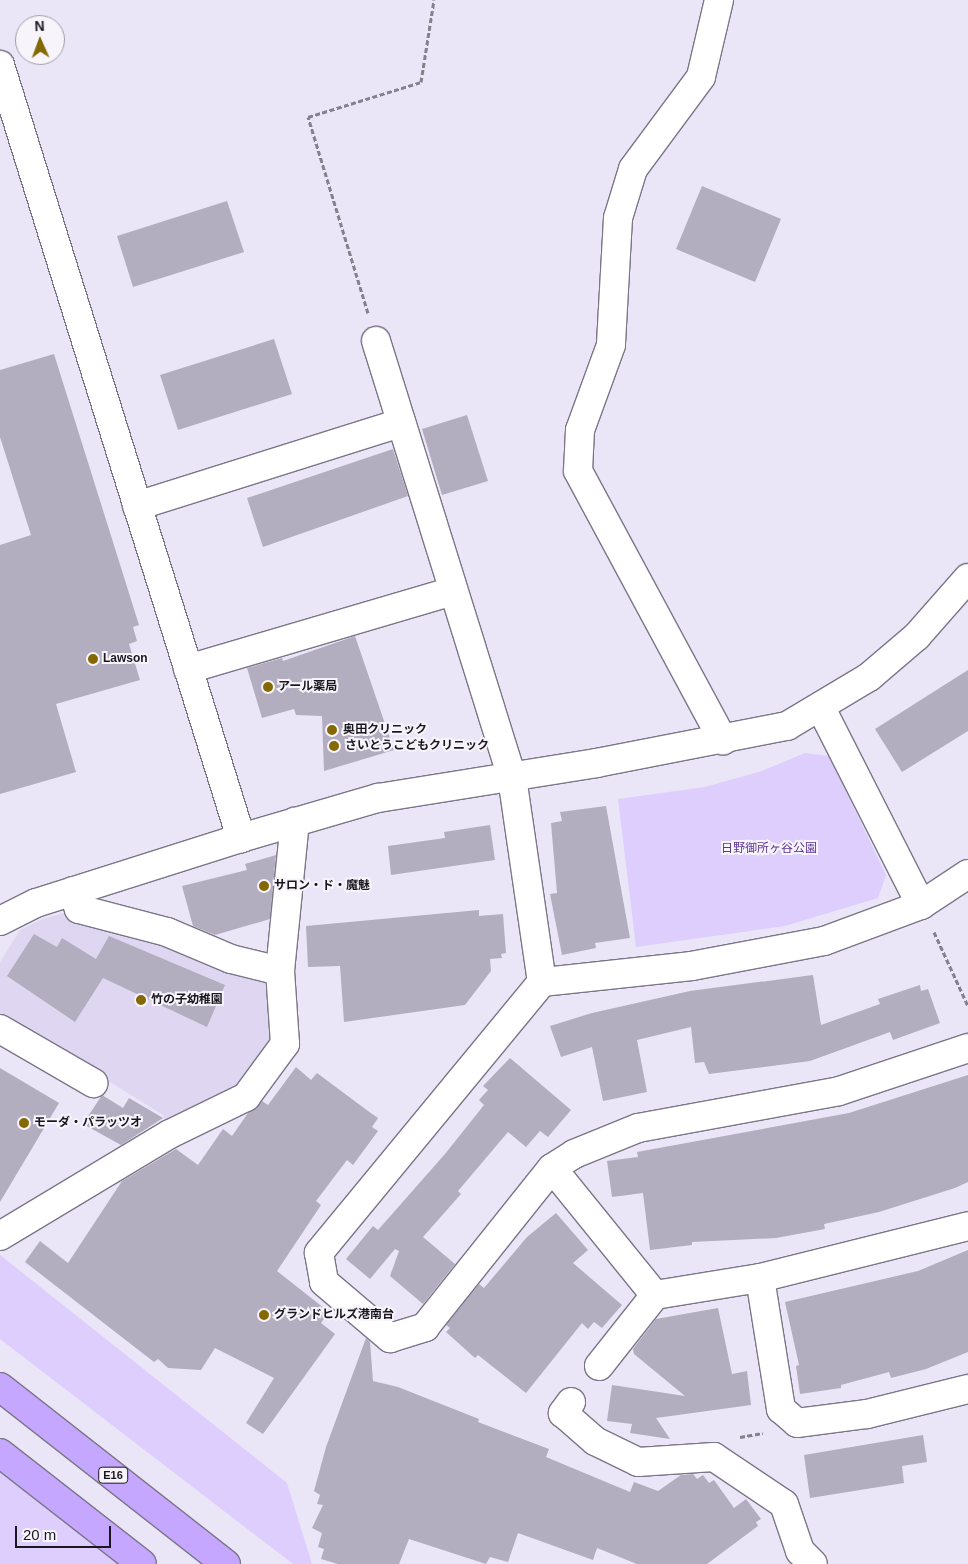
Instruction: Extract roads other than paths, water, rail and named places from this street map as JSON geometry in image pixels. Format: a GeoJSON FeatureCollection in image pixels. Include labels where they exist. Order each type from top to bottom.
{"type":"FeatureCollection","features":[{"type":"Feature","properties":{"kind":"highway","name":"E16"},"geometry":{"type":"LineString","coordinates":[[0,1387],[226,1564]]}},
{"type":"Feature","properties":{"kind":"highway"},"geometry":{"type":"LineString","coordinates":[[0,1453],[142,1564]]}},
{"type":"Feature","properties":{"kind":"street"},"geometry":{"type":"LineString","coordinates":[[719,0],[701,77],[633,169],[618,218],[611,345],[580,430],[578,471],[723,740]]}},
{"type":"Feature","properties":{"kind":"street"},"geometry":{"type":"LineString","coordinates":[[0,65],[240,838]]}},
{"type":"Feature","properties":{"kind":"street"},"geometry":{"type":"LineString","coordinates":[[376,341],[512,777],[542,982]]}},
{"type":"Feature","properties":{"kind":"street"},"geometry":{"type":"LineString","coordinates":[[137,506],[402,423]]}},
{"type":"Feature","properties":{"kind":"street"},"geometry":{"type":"LineString","coordinates":[[2,913],[240,838],[378,798],[512,777],[723,740],[787,726],[821,708],[869,677],[917,636],[968,578]]}},
{"type":"Feature","properties":{"kind":"street"},"geometry":{"type":"LineString","coordinates":[[188,669],[453,590]]}},
{"type":"Feature","properties":{"kind":"street"},"geometry":{"type":"LineString","coordinates":[[821,708],[921,905]]}},
{"type":"Feature","properties":{"kind":"street"},"geometry":{"type":"LineString","coordinates":[[0,1236],[162,1138],[246,1098],[285,1044],[280,971],[295,822]]}},
{"type":"Feature","properties":{"kind":"street"},"geometry":{"type":"LineString","coordinates":[[968,874],[921,905],[824,941],[692,966],[542,982],[319,1253],[324,1282],[390,1338],[425,1327],[552,1168],[574,1154],[638,1128],[839,1091],[968,1048]]}},
{"type":"Feature","properties":{"kind":"street"},"geometry":{"type":"LineString","coordinates":[[73,891],[79,909],[167,932],[231,959],[280,971]]}},
{"type":"Feature","properties":{"kind":"street"},"geometry":{"type":"LineString","coordinates":[[0,1030],[93,1083]]}},
{"type":"Feature","properties":{"kind":"street"},"geometry":{"type":"LineString","coordinates":[[552,1168],[655,1295]]}},
{"type":"Feature","properties":{"kind":"street"},"geometry":{"type":"LineString","coordinates":[[599,1366],[655,1295],[760,1278],[968,1226]]}},
{"type":"Feature","properties":{"kind":"street"},"geometry":{"type":"LineString","coordinates":[[760,1278],[781,1409],[797,1423],[867,1414],[968,1389]]}},
{"type":"Feature","properties":{"kind":"street"},"geometry":{"type":"LineString","coordinates":[[572,1402],[563,1413],[596,1441],[638,1462],[723,1448],[784,1504],[800,1551],[813,1564]]}},
{"type":"Feature","properties":{"kind":"place","name":"Lawson"},"geometry":{"type":"Point","coordinates":[93,659]}},
{"type":"Feature","properties":{"kind":"place","name":"アール薬局"},"geometry":{"type":"Point","coordinates":[268,687]}},
{"type":"Feature","properties":{"kind":"place","name":"奥田クリニック"},"geometry":{"type":"Point","coordinates":[332,730]}},
{"type":"Feature","properties":{"kind":"place","name":"さいとうこどもクリニック"},"geometry":{"type":"Point","coordinates":[334,746]}},
{"type":"Feature","properties":{"kind":"place","name":"サロン・ド・魔魅"},"geometry":{"type":"Point","coordinates":[264,886]}},
{"type":"Feature","properties":{"kind":"place","name":"竹の子幼稚園"},"geometry":{"type":"Point","coordinates":[141,1000]}},
{"type":"Feature","properties":{"kind":"place","name":"モーダ・パラッツオ"},"geometry":{"type":"Point","coordinates":[24,1123]}},
{"type":"Feature","properties":{"kind":"place","name":"グランドヒルズ港南台"},"geometry":{"type":"Point","coordinates":[264,1315]}},
{"type":"Feature","properties":{"kind":"park label","name":"日野御所ヶ谷公園"},"geometry":{"type":"Point","coordinates":[769,849]}}]}
